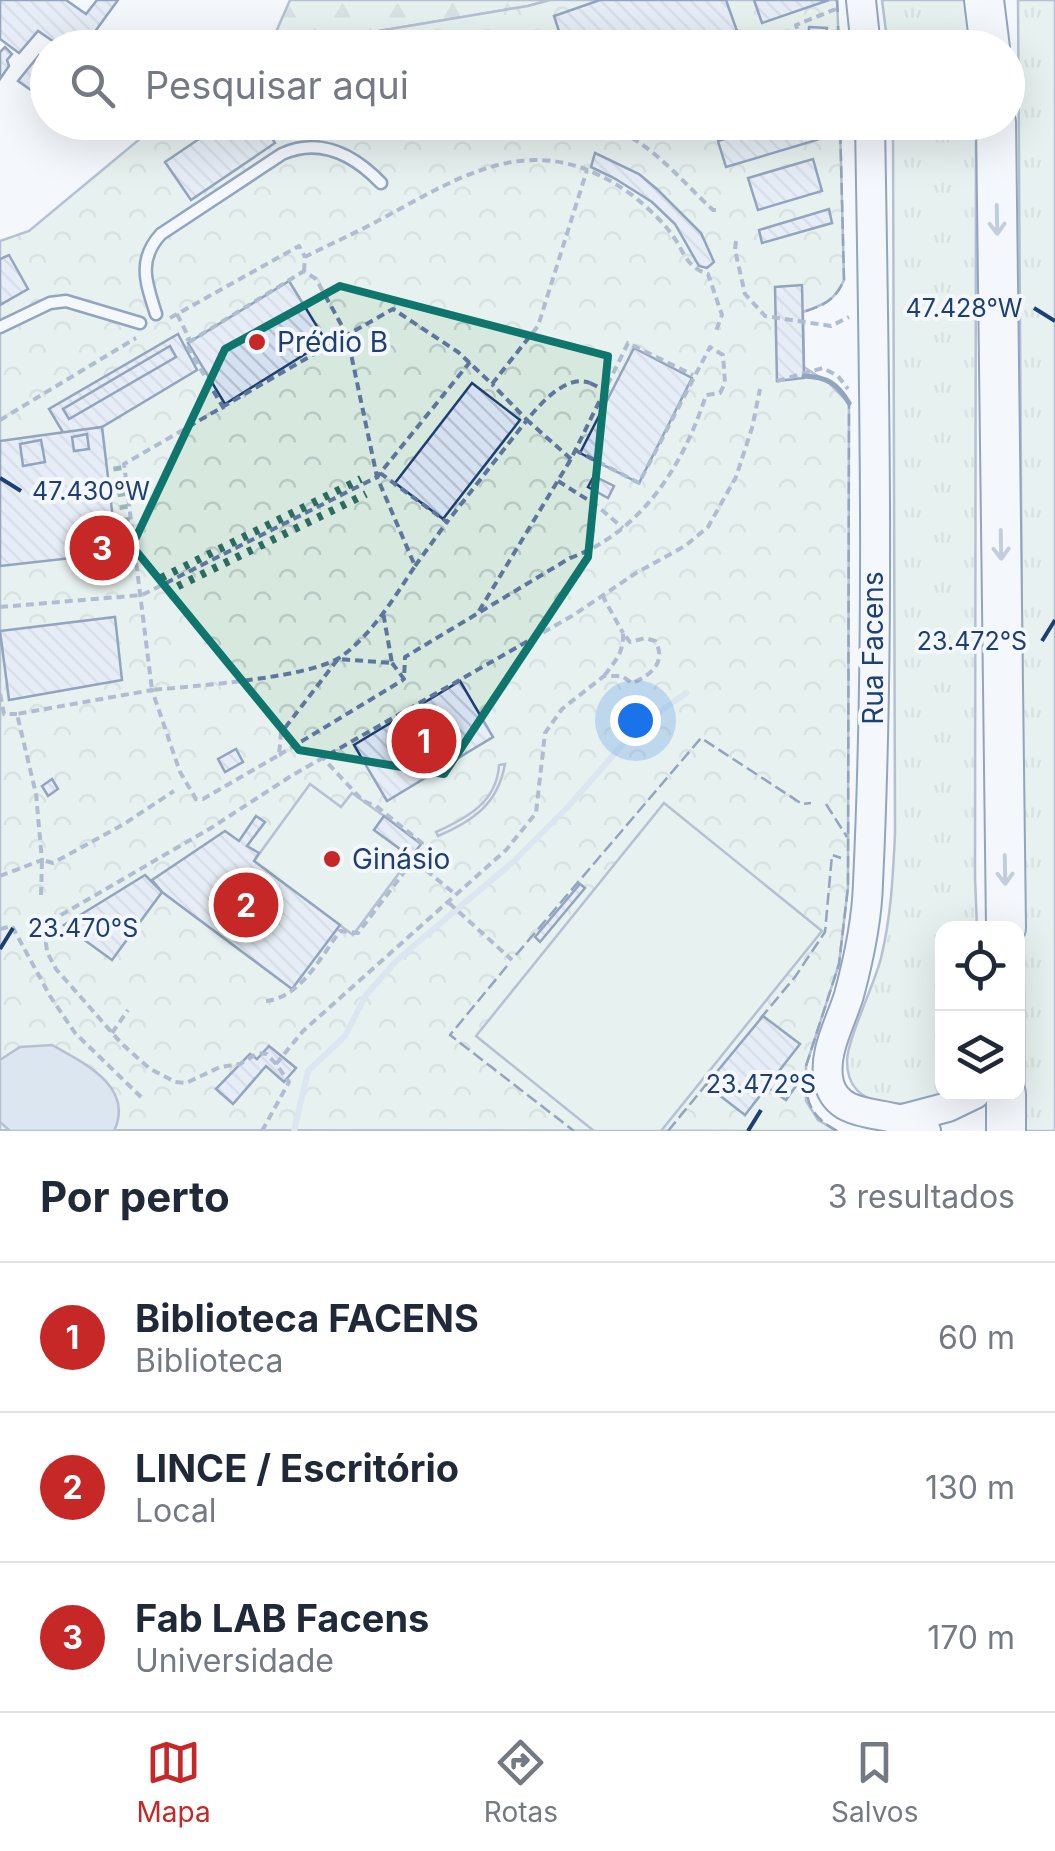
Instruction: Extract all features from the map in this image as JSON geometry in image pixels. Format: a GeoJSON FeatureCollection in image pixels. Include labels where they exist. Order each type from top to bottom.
{"type":"FeatureCollection","features":[{"type":"Feature","properties":{"kind":"highway"},"geometry":{"type":"LineString","coordinates":[[984,0],[990,30]]}},
{"type":"Feature","properties":{"kind":"highway"},"geometry":{"type":"LineString","coordinates":[[994,30],[996,0]]}},
{"type":"Feature","properties":{"kind":"highway"},"geometry":{"type":"LineString","coordinates":[[996,140],[1006,921]]}},
{"type":"Feature","properties":{"kind":"highway"},"geometry":{"type":"LineString","coordinates":[[1006,1101],[1006,1131]]}},
{"type":"Feature","properties":{"kind":"main road"},"geometry":{"type":"LineString","coordinates":[[849,5],[859,30]]}},
{"type":"Feature","properties":{"kind":"main road","name":"Rua Facens"},"geometry":{"type":"LineString","coordinates":[[870,140],[873,762],[868,886],[864,931],[828,1060],[830,1085],[839,1100],[857,1112],[899,1120],[926,1131]]}},
{"type":"Feature","properties":{"kind":"main road","name":"Rua Facens"},"geometry":{"type":"LineString","coordinates":[[899,1120],[960,1101]]}},
{"type":"Feature","properties":{"kind":"lane"},"geometry":{"type":"LineString","coordinates":[[159,319],[146,280],[148,249],[162,234],[282,154],[299,147],[318,146],[364,165],[381,183]]}},
{"type":"Feature","properties":{"kind":"lane"},"geometry":{"type":"LineString","coordinates":[[0,327],[50,303],[66,301],[143,328]]}},
{"type":"Feature","properties":{"kind":"path"},"geometry":{"type":"LineString","coordinates":[[797,30],[796,25],[849,5]]}},
{"type":"Feature","properties":{"kind":"path"},"geometry":{"type":"LineString","coordinates":[[631,140],[661,157],[713,210],[720,210]]}},
{"type":"Feature","properties":{"kind":"path"},"geometry":{"type":"LineString","coordinates":[[305,257],[432,189],[487,165],[532,162],[587,170],[634,197],[675,238],[688,264],[708,274],[722,315],[716,331]]}},
{"type":"Feature","properties":{"kind":"path"},"geometry":{"type":"LineString","coordinates":[[492,384],[538,326],[587,170]]}},
{"type":"Feature","properties":{"kind":"path"},"geometry":{"type":"LineString","coordinates":[[736,242],[745,294],[765,316],[831,326],[852,314]]}},
{"type":"Feature","properties":{"kind":"path"},"geometry":{"type":"LineString","coordinates":[[159,319],[177,314],[299,246],[305,257],[304,271]]}},
{"type":"Feature","properties":{"kind":"path"},"geometry":{"type":"LineString","coordinates":[[304,271],[316,279],[348,334],[379,475],[415,566]]}},
{"type":"Feature","properties":{"kind":"path"},"geometry":{"type":"LineString","coordinates":[[186,344],[304,271]]}},
{"type":"Feature","properties":{"kind":"path"},"geometry":{"type":"LineString","coordinates":[[404,679],[203,800],[196,798],[180,772],[152,690],[124,464],[393,309],[470,362],[571,459]]}},
{"type":"Feature","properties":{"kind":"path"},"geometry":{"type":"LineString","coordinates":[[177,314],[189,338],[186,344]]}},
{"type":"Feature","properties":{"kind":"path"},"geometry":{"type":"LineString","coordinates":[[0,420],[143,328]]}},
{"type":"Feature","properties":{"kind":"path"},"geometry":{"type":"LineString","coordinates":[[476,616],[571,459],[628,343],[693,375]]}},
{"type":"Feature","properties":{"kind":"path"},"geometry":{"type":"LineString","coordinates":[[186,344],[224,409]]}},
{"type":"Feature","properties":{"kind":"path"},"geometry":{"type":"LineString","coordinates":[[404,679],[405,657],[622,528],[653,498],[693,435],[706,395],[720,393],[725,382],[723,354],[710,347],[638,483],[575,450]]}},
{"type":"Feature","properties":{"kind":"path"},"geometry":{"type":"LineString","coordinates":[[0,606],[142,595],[379,475],[470,362]]}},
{"type":"Feature","properties":{"kind":"path"},"geometry":{"type":"LineString","coordinates":[[777,381],[823,368],[838,376],[852,396]]}},
{"type":"Feature","properties":{"kind":"path"},"geometry":{"type":"LineString","coordinates":[[278,754],[281,734],[338,659],[383,612],[527,420],[564,386],[582,380],[611,393]]}},
{"type":"Feature","properties":{"kind":"path"},"geometry":{"type":"LineString","coordinates":[[262,1131],[289,1082],[286,1073],[267,1054],[258,1053],[240,1064],[220,1066],[186,1083],[149,1068],[74,992],[46,952],[46,943],[61,915],[685,546],[708,526],[736,476],[760,389]]}},
{"type":"Feature","properties":{"kind":"path"},"geometry":{"type":"LineString","coordinates":[[379,475],[447,522]]}},
{"type":"Feature","properties":{"kind":"path"},"geometry":{"type":"LineString","coordinates":[[558,481],[596,505],[622,528]]}},
{"type":"Feature","properties":{"kind":"path"},"geometry":{"type":"LineString","coordinates":[[602,595],[630,642],[655,640],[660,650],[660,661],[646,678],[632,682],[622,676],[604,676]]}},
{"type":"Feature","properties":{"kind":"path"},"geometry":{"type":"LineString","coordinates":[[383,612],[392,663],[404,679]]}},
{"type":"Feature","properties":{"kind":"path"},"geometry":{"type":"LineString","coordinates":[[276,1064],[341,994],[506,850],[536,813],[545,734],[562,709],[618,661],[624,647],[623,633]]}},
{"type":"Feature","properties":{"kind":"path"},"geometry":{"type":"LineString","coordinates":[[0,694],[4,714],[16,714],[152,690],[280,675],[338,659],[392,663]]}},
{"type":"Feature","properties":{"kind":"path"},"geometry":{"type":"LineString","coordinates":[[16,714],[36,794],[42,895]]}},
{"type":"Feature","properties":{"kind":"path"},"geometry":{"type":"LineString","coordinates":[[266,1001],[280,1000],[296,989],[340,931],[358,933],[416,862],[422,843],[376,806],[363,802],[323,758]]}},
{"type":"Feature","properties":{"kind":"path"},"geometry":{"type":"LineString","coordinates":[[0,876],[42,860],[53,863],[174,791]]}},
{"type":"Feature","properties":{"kind":"path"},"geometry":{"type":"LineString","coordinates":[[416,862],[455,894]]}},
{"type":"Feature","properties":{"kind":"path"},"geometry":{"type":"LineString","coordinates":[[447,902],[512,960]]}},
{"type":"Feature","properties":{"kind":"path"},"geometry":{"type":"LineString","coordinates":[[0,929],[12,926],[75,1033],[141,1097]]}},
{"type":"Feature","properties":{"kind":"path"},"geometry":{"type":"LineString","coordinates":[[112,1032],[128,1010]]}},
{"type":"Feature","properties":{"kind":"highlighted area"},"geometry":{"type":"Polygon","coordinates":[[[340,286],[608,356],[588,557],[444,774],[299,750],[132,546],[225,349],[340,286]]]}},
{"type":"Feature","properties":{"kind":"green space"},"geometry":{"type":"Polygon","coordinates":[[[290,0],[550,0],[385,30],[277,30],[290,0]]]}},
{"type":"Feature","properties":{"kind":"green space"},"geometry":{"type":"Polygon","coordinates":[[[550,0],[837,0],[838,30],[385,30],[550,0]]]}},
{"type":"Feature","properties":{"kind":"green space"},"geometry":{"type":"Polygon","coordinates":[[[882,0],[973,0],[974,30],[886,30],[882,0]]]}},
{"type":"Feature","properties":{"kind":"green space"},"geometry":{"type":"Polygon","coordinates":[[[1018,0],[1055,0],[1055,1131],[1025,1131],[1019,140],[1025,140],[1025,30],[1018,30],[1018,0]]]}},
{"type":"Feature","properties":{"kind":"green space"},"geometry":{"type":"Polygon","coordinates":[[[139,140],[840,140],[844,280],[828,301],[803,312],[804,367],[849,403],[848,887],[839,964],[806,1066],[806,1101],[818,1120],[837,1131],[0,1130],[0,241],[29,231],[139,140]]]}},
{"type":"Feature","properties":{"kind":"green space"},"geometry":{"type":"Polygon","coordinates":[[[893,140],[976,140],[977,921],[935,921],[935,1097],[898,1104],[883,1103],[857,1090],[847,1061],[881,958],[894,850],[893,140]]]}},
{"type":"Feature","properties":{"kind":"green space"},"geometry":{"type":"Polygon","coordinates":[[[505,764],[496,790],[482,809],[438,836],[436,832],[459,821],[486,799],[499,765],[505,764]]]}},
{"type":"Feature","properties":{"kind":"green space","name":"Ginásio"},"geometry":{"type":"Polygon","coordinates":[[[310,784],[341,807],[352,793],[384,816],[374,830],[411,857],[353,935],[254,861],[310,784]]]}},
{"type":"Feature","properties":{"kind":"green space"},"geometry":{"type":"Polygon","coordinates":[[[664,803],[822,931],[661,1131],[594,1131],[476,1036],[664,803]]]}},
{"type":"Feature","properties":{"kind":"water"},"geometry":{"type":"Polygon","coordinates":[[[52,1045],[91,1069],[112,1089],[119,1115],[114,1131],[10,1131],[0,1122],[0,1060],[20,1047],[52,1045]]]}},
{"type":"Feature","properties":{"kind":"building"},"geometry":{"type":"Polygon","coordinates":[[[0,0],[66,0],[86,14],[97,0],[118,0],[96,30],[30,30],[30,40],[19,53],[0,39],[0,0]]]}},
{"type":"Feature","properties":{"kind":"building"},"geometry":{"type":"Polygon","coordinates":[[[600,0],[726,0],[737,30],[559,30],[554,16],[600,0]]]}},
{"type":"Feature","properties":{"kind":"building"},"geometry":{"type":"Polygon","coordinates":[[[754,0],[829,0],[762,23],[754,0]]]}},
{"type":"Feature","properties":{"kind":"building"},"geometry":{"type":"Polygon","coordinates":[[[5,47],[12,54],[0,79],[0,52],[5,47]]]}},
{"type":"Feature","properties":{"kind":"building"},"geometry":{"type":"Polygon","coordinates":[[[30,66],[30,89],[18,81],[30,66]]]}},
{"type":"Feature","properties":{"kind":"building"},"geometry":{"type":"Polygon","coordinates":[[[197,140],[275,143],[191,200],[165,162],[197,140]]]}},
{"type":"Feature","properties":{"kind":"building"},"geometry":{"type":"Polygon","coordinates":[[[721,140],[817,140],[726,167],[718,141],[721,140]]]}},
{"type":"Feature","properties":{"kind":"building"},"geometry":{"type":"Polygon","coordinates":[[[595,153],[639,174],[658,190],[701,233],[714,262],[707,268],[699,266],[675,224],[652,202],[591,167],[595,153]]]}},
{"type":"Feature","properties":{"kind":"building"},"geometry":{"type":"Polygon","coordinates":[[[813,159],[822,191],[758,210],[748,178],[813,159]]]}},
{"type":"Feature","properties":{"kind":"building"},"geometry":{"type":"Polygon","coordinates":[[[829,209],[832,223],[762,243],[759,230],[829,209]]]}},
{"type":"Feature","properties":{"kind":"building"},"geometry":{"type":"Polygon","coordinates":[[[9,255],[28,289],[0,305],[0,259],[9,255]]]}},
{"type":"Feature","properties":{"kind":"building","name":"Prédio B"},"geometry":{"type":"Polygon","coordinates":[[[289,281],[326,341],[225,404],[188,343],[289,281]]]}},
{"type":"Feature","properties":{"kind":"building"},"geometry":{"type":"Polygon","coordinates":[[[802,285],[804,378],[777,381],[775,287],[802,285]]]}},
{"type":"Feature","properties":{"kind":"building"},"geometry":{"type":"Polygon","coordinates":[[[178,334],[197,370],[102,427],[64,434],[49,409],[178,334]]]}},
{"type":"Feature","properties":{"kind":"building"},"geometry":{"type":"Polygon","coordinates":[[[170,346],[176,357],[69,419],[63,409],[170,346]]]}},
{"type":"Feature","properties":{"kind":"building"},"geometry":{"type":"Polygon","coordinates":[[[634,348],[692,378],[639,483],[580,453],[634,348]]]}},
{"type":"Feature","properties":{"kind":"building"},"geometry":{"type":"Polygon","coordinates":[[[472,383],[520,420],[443,519],[395,483],[472,383]]]}},
{"type":"Feature","properties":{"kind":"building"},"geometry":{"type":"Polygon","coordinates":[[[102,427],[117,553],[0,566],[0,441],[102,427]]]}},
{"type":"Feature","properties":{"kind":"building"},"geometry":{"type":"Polygon","coordinates":[[[87,434],[89,449],[74,451],[72,437],[87,434]]]}},
{"type":"Feature","properties":{"kind":"building"},"geometry":{"type":"Polygon","coordinates":[[[41,440],[45,462],[23,466],[20,444],[41,440]]]}},
{"type":"Feature","properties":{"kind":"building"},"geometry":{"type":"Polygon","coordinates":[[[594,476],[614,486],[608,498],[588,487],[594,476]]]}},
{"type":"Feature","properties":{"kind":"building"},"geometry":{"type":"Polygon","coordinates":[[[115,617],[122,680],[9,700],[0,631],[115,617]]]}},
{"type":"Feature","properties":{"kind":"building"},"geometry":{"type":"Polygon","coordinates":[[[460,681],[493,737],[387,801],[354,745],[460,681]]]}},
{"type":"Feature","properties":{"kind":"building"},"geometry":{"type":"Polygon","coordinates":[[[236,749],[243,762],[225,772],[218,759],[236,749]]]}},
{"type":"Feature","properties":{"kind":"building"},"geometry":{"type":"Polygon","coordinates":[[[52,779],[58,789],[48,796],[42,786],[52,779]]]}},
{"type":"Feature","properties":{"kind":"building"},"geometry":{"type":"Polygon","coordinates":[[[256,816],[265,822],[247,846],[259,853],[254,861],[340,925],[292,989],[162,892],[152,880],[225,831],[239,841],[256,816]]]}},
{"type":"Feature","properties":{"kind":"building"},"geometry":{"type":"Polygon","coordinates":[[[384,816],[421,844],[411,857],[374,830],[384,816]]]}},
{"type":"Feature","properties":{"kind":"building"},"geometry":{"type":"Polygon","coordinates":[[[145,875],[162,892],[112,960],[64,925],[145,875]]]}},
{"type":"Feature","properties":{"kind":"building"},"geometry":{"type":"Polygon","coordinates":[[[580,884],[585,888],[540,942],[535,937],[580,884]]]}},
{"type":"Feature","properties":{"kind":"building"},"geometry":{"type":"Polygon","coordinates":[[[763,1016],[800,1044],[745,1115],[706,1085],[763,1016]]]}},
{"type":"Feature","properties":{"kind":"building"},"geometry":{"type":"Polygon","coordinates":[[[269,1046],[296,1068],[284,1082],[266,1066],[233,1104],[216,1089],[250,1054],[257,1059],[269,1046]]]}},
{"type":"Feature","properties":{"kind":"building"},"geometry":{"type":"Polygon","coordinates":[[[780,1071],[798,1083],[786,1100],[767,1087],[780,1071]]]}},
{"type":"Feature","properties":{"kind":"waterway"},"geometry":{"type":"LineString","coordinates":[[294,1131],[308,1071],[345,1036],[366,995],[397,960],[513,862],[636,729],[686,693]]}},
{"type":"Feature","properties":{"kind":"hedge"},"geometry":{"type":"LineString","coordinates":[[117,466],[133,566]]}},
{"type":"Feature","properties":{"kind":"hedge"},"geometry":{"type":"LineString","coordinates":[[161,578],[361,479]]}},
{"type":"Feature","properties":{"kind":"hedge"},"geometry":{"type":"LineString","coordinates":[[166,592],[366,494]]}},
{"type":"Feature","properties":{"kind":"fence"},"geometry":{"type":"LineString","coordinates":[[837,0],[838,15]]}},
{"type":"Feature","properties":{"kind":"fence"},"geometry":{"type":"LineString","coordinates":[[838,26],[838,30]]}},
{"type":"Feature","properties":{"kind":"fence"},"geometry":{"type":"LineString","coordinates":[[806,311],[829,300],[844,280],[840,140]]}},
{"type":"Feature","properties":{"kind":"fence"},"geometry":{"type":"LineString","coordinates":[[806,1066],[839,964],[848,887],[849,403]]}},
{"type":"Feature","properties":{"kind":"fence"},"geometry":{"type":"LineString","coordinates":[[516,955],[701,738],[802,804],[811,803]]}},
{"type":"Feature","properties":{"kind":"fence"},"geometry":{"type":"LineString","coordinates":[[826,804],[847,837]]}},
{"type":"Feature","properties":{"kind":"fence"},"geometry":{"type":"LineString","coordinates":[[760,1019],[825,932],[832,855],[841,858]]}},
{"type":"Feature","properties":{"kind":"fence"},"geometry":{"type":"LineString","coordinates":[[507,966],[450,1035],[574,1131]]}},
{"type":"Feature","properties":{"kind":"fence"},"geometry":{"type":"LineString","coordinates":[[806,1080],[813,1110],[837,1131]]}},
{"type":"Feature","properties":{"kind":"fence"},"geometry":{"type":"LineString","coordinates":[[668,1131],[709,1081]]}},
{"type":"Feature","properties":{"kind":"wall"},"geometry":{"type":"LineString","coordinates":[[804,376],[831,382],[849,403]]}},
{"type":"Feature","properties":{"kind":"place","name":"Prédio B"},"geometry":{"type":"Point","coordinates":[257,342]}},
{"type":"Feature","properties":{"kind":"place","name":"Fab LAB Facens"},"geometry":{"type":"Point","coordinates":[102,548]}},
{"type":"Feature","properties":{"kind":"place","name":"Biblioteca FACENS"},"geometry":{"type":"Point","coordinates":[424,741]}},
{"type":"Feature","properties":{"kind":"place","name":"Ginásio"},"geometry":{"type":"Point","coordinates":[332,859]}},
{"type":"Feature","properties":{"kind":"place","name":"LINCE / Escritório"},"geometry":{"type":"Point","coordinates":[246,905]}}]}
